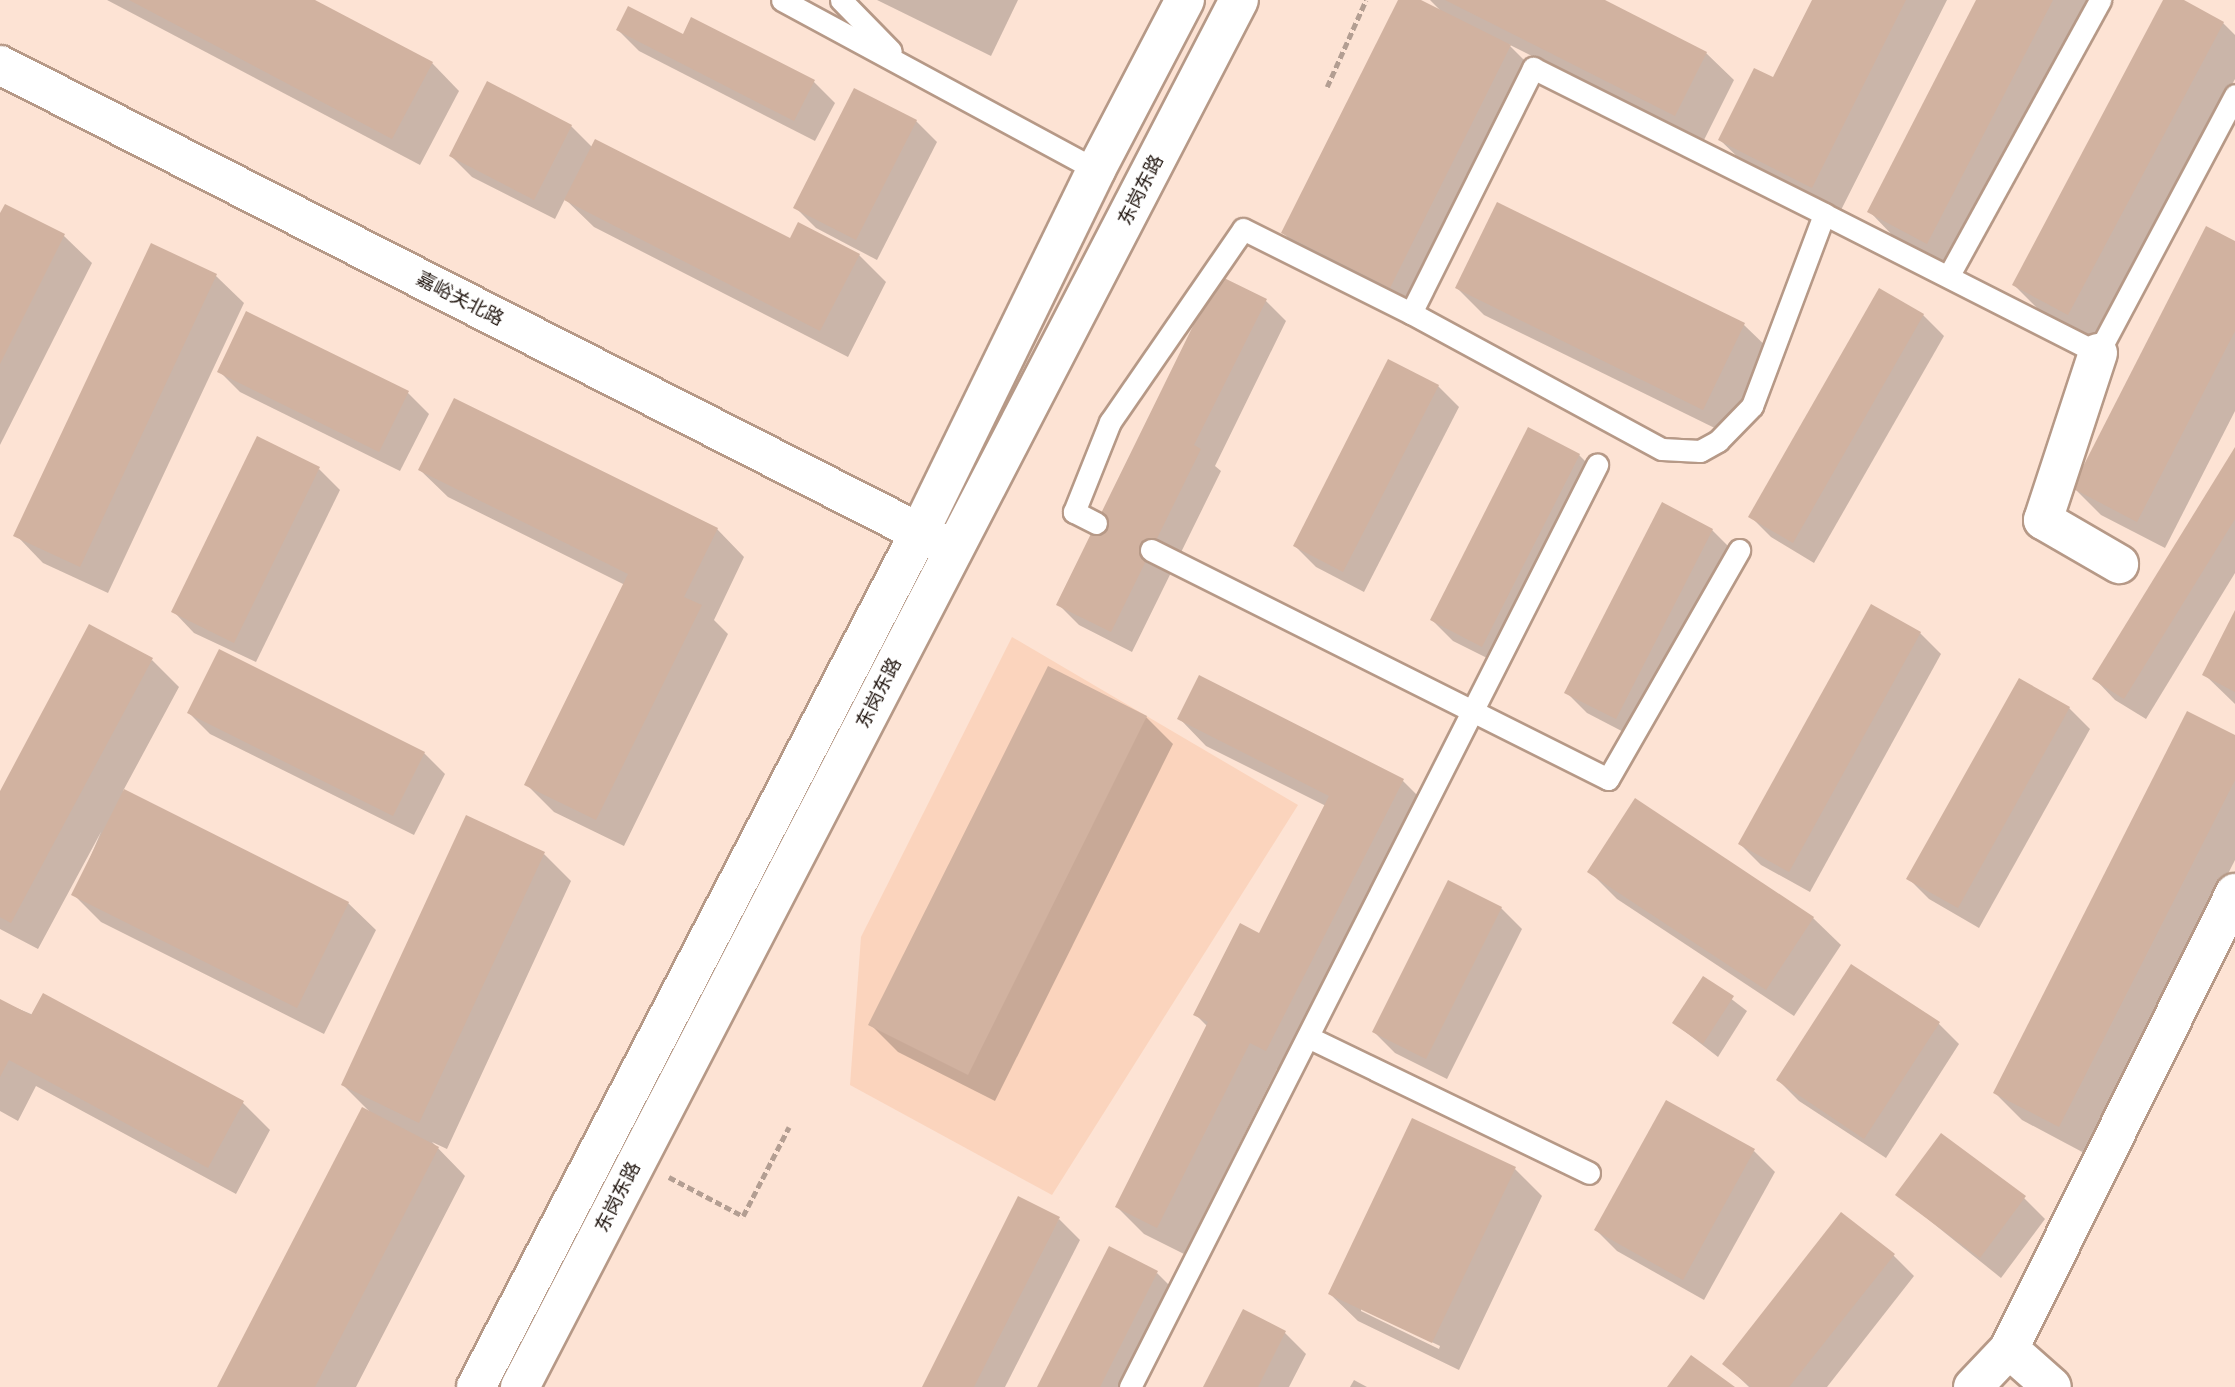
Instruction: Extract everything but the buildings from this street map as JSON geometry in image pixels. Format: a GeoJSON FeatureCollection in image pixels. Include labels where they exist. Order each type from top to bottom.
{"type":"FeatureCollection","features":[{"type":"Feature","properties":{"kind":"main road","name":"东岗东路"},"geometry":{"type":"LineString","coordinates":[[476,1387],[919,533],[1096,170],[1185,0]]}},
{"type":"Feature","properties":{"kind":"main road","name":"东岗东路"},"geometry":{"type":"LineString","coordinates":[[520,1387],[1239,0]]}},
{"type":"Feature","properties":{"kind":"main road","name":"嘉峪关北路"},"geometry":{"type":"LineString","coordinates":[[0,65],[953,550]]}},
{"type":"Feature","properties":{"kind":"main road"},"geometry":{"type":"LineString","coordinates":[[2098,353],[2043,520],[2119,564]]}},
{"type":"Feature","properties":{"kind":"main road"},"geometry":{"type":"LineString","coordinates":[[1973,1387],[2009,1349],[2235,893]]}},
{"type":"Feature","properties":{"kind":"main road"},"geometry":{"type":"LineString","coordinates":[[2009,1349],[2052,1387]]}},
{"type":"Feature","properties":{"kind":"lane"},"geometry":{"type":"LineString","coordinates":[[782,0],[1096,170]]}},
{"type":"Feature","properties":{"kind":"lane"},"geometry":{"type":"LineString","coordinates":[[841,0],[904,65]]}},
{"type":"Feature","properties":{"kind":"lane"},"geometry":{"type":"LineString","coordinates":[[1949,275],[2100,0]]}},
{"type":"Feature","properties":{"kind":"lane"},"geometry":{"type":"LineString","coordinates":[[1411,313],[1533,68],[1949,275],[2098,353],[2235,95]]}},
{"type":"Feature","properties":{"kind":"lane"},"geometry":{"type":"LineString","coordinates":[[1096,523],[1074,512],[1110,422],[1243,229],[1411,313],[1662,449],[1700,451],[1718,441],[1752,406],[1825,214]]}},
{"type":"Feature","properties":{"kind":"lane"},"geometry":{"type":"LineString","coordinates":[[1130,1387],[1597,465]]}},
{"type":"Feature","properties":{"kind":"lane"},"geometry":{"type":"LineString","coordinates":[[1151,550],[1608,779],[1739,550]]}},
{"type":"Feature","properties":{"kind":"lane"},"geometry":{"type":"LineString","coordinates":[[1308,1037],[1589,1173]]}},
{"type":"Feature","properties":{"kind":"path"},"geometry":{"type":"LineString","coordinates":[[1327,88],[1366,0]]}},
{"type":"Feature","properties":{"kind":"path"},"geometry":{"type":"LineString","coordinates":[[638,1160],[743,1216],[789,1127]]}},
{"type":"Feature","properties":{"kind":"shaded area"},"geometry":{"type":"Polygon","coordinates":[[[1012,637],[1298,805],[1052,1195],[850,1085],[861,937],[1012,637]]]}}]}
